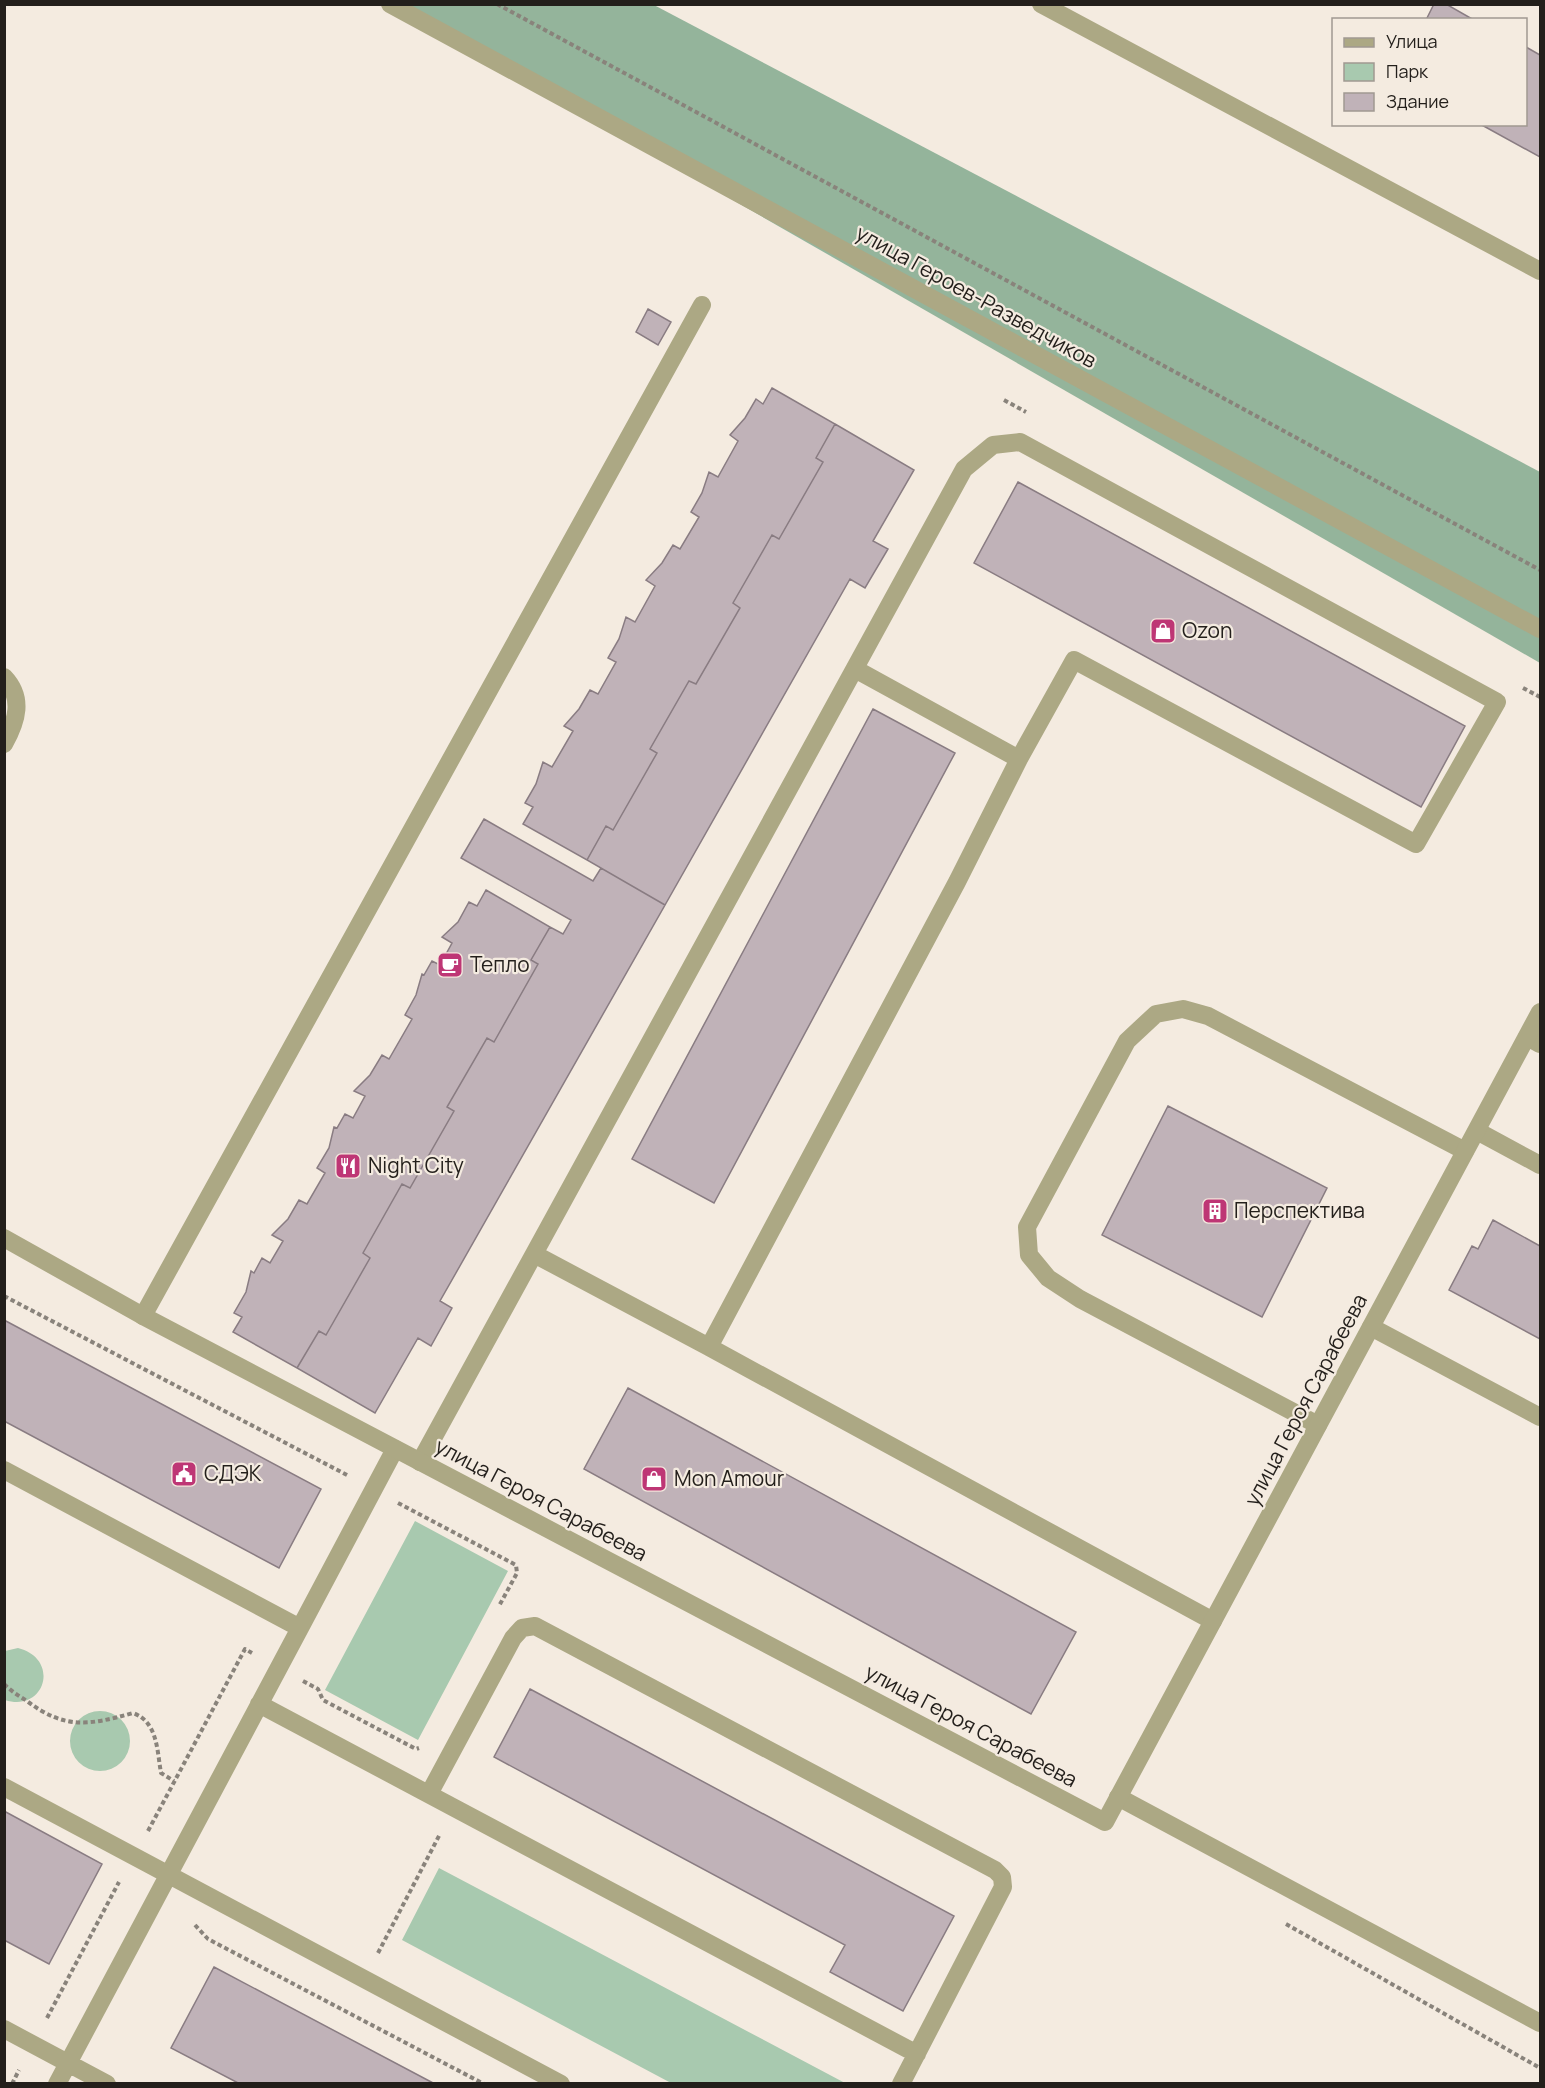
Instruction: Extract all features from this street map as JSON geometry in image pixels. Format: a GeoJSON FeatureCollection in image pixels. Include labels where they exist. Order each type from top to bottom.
{"type":"FeatureCollection","features":[{"type":"Feature","properties":{"kind":"street","name":"улица Героев-Разведчиков"},"geometry":{"type":"LineString","coordinates":[[390,4],[1540,629]]}},
{"type":"Feature","properties":{"kind":"street"},"geometry":{"type":"LineString","coordinates":[[1041,4],[1540,271]]}},
{"type":"Feature","properties":{"kind":"street"},"geometry":{"type":"LineString","coordinates":[[143,1316],[702,305]]}},
{"type":"Feature","properties":{"kind":"street"},"geometry":{"type":"LineString","coordinates":[[420,1462],[964,469],[993,445],[1020,442],[1497,702],[1416,844],[1074,660],[1019,759],[951,892],[709,1347]]}},
{"type":"Feature","properties":{"kind":"street"},"geometry":{"type":"LineString","coordinates":[[855,669],[1019,759]]}},
{"type":"Feature","properties":{"kind":"street"},"geometry":{"type":"LineString","coordinates":[[4,677],[10,684],[17,705],[15,725],[4,744]]}},
{"type":"Feature","properties":{"kind":"street"},"geometry":{"type":"LineString","coordinates":[[1318,1425],[1080,1299],[1048,1278],[1029,1255],[1028,1227],[1055,1173],[1127,1041],[1156,1014],[1183,1010],[1209,1016],[1465,1151]]}},
{"type":"Feature","properties":{"kind":"street","name":"улица Героя Сарабеева"},"geometry":{"type":"LineString","coordinates":[[4,1238],[143,1316],[1105,1822],[1465,1151],[1534,1041],[1540,1012]]}},
{"type":"Feature","properties":{"kind":"street"},"geometry":{"type":"LineString","coordinates":[[1477,1131],[1540,1165]]}},
{"type":"Feature","properties":{"kind":"street"},"geometry":{"type":"LineString","coordinates":[[534,1254],[1212,1621]]}},
{"type":"Feature","properties":{"kind":"street"},"geometry":{"type":"LineString","coordinates":[[1371,1327],[1540,1417]]}},
{"type":"Feature","properties":{"kind":"street"},"geometry":{"type":"LineString","coordinates":[[57,2084],[395,1449]]}},
{"type":"Feature","properties":{"kind":"street"},"geometry":{"type":"LineString","coordinates":[[4,1470],[300,1628]]}},
{"type":"Feature","properties":{"kind":"street"},"geometry":{"type":"LineString","coordinates":[[429,1794],[513,1638],[522,1628],[535,1626],[995,1870],[1002,1877],[1003,1887],[901,2084]]}},
{"type":"Feature","properties":{"kind":"street"},"geometry":{"type":"LineString","coordinates":[[259,1704],[917,2054]]}},
{"type":"Feature","properties":{"kind":"street"},"geometry":{"type":"LineString","coordinates":[[4,1786],[561,2084]]}},
{"type":"Feature","properties":{"kind":"street"},"geometry":{"type":"LineString","coordinates":[[1118,1797],[1540,2022]]}},
{"type":"Feature","properties":{"kind":"street"},"geometry":{"type":"LineString","coordinates":[[4,2030],[106,2084]]}},
{"type":"Feature","properties":{"kind":"path"},"geometry":{"type":"LineString","coordinates":[[497,4],[1540,570]]}},
{"type":"Feature","properties":{"kind":"path"},"geometry":{"type":"LineString","coordinates":[[4,1684],[37,1709],[75,1724],[133,1713],[141,1716],[153,1731],[161,1773],[174,1781]]}},
{"type":"Feature","properties":{"kind":"path"},"geometry":{"type":"LineString","coordinates":[[347,2012],[454,1807]]}},
{"type":"Feature","properties":{"kind":"path"},"geometry":{"type":"LineString","coordinates":[[1281,1921],[1540,2068]]}},
{"type":"Feature","properties":{"kind":"green space"},"geometry":{"type":"Polygon","coordinates":[[[393,5],[654,5],[1540,472],[1540,663],[393,5]]]}},
{"type":"Feature","properties":{"kind":"green space"},"geometry":{"type":"Polygon","coordinates":[[[415,1521],[508,1571],[418,1740],[325,1690],[415,1521]]]}},
{"type":"Feature","properties":{"kind":"green space"},"geometry":{"type":"Polygon","coordinates":[[[18,1648],[31,1654],[40,1663],[43,1673],[43,1683],[38,1692],[30,1699],[19,1702],[5,1700],[5,1651],[18,1648]]]}},
{"type":"Feature","properties":{"kind":"green space"},"geometry":{"type":"Polygon","coordinates":[[[94,1711],[106,1711],[117,1716],[125,1724],[130,1741],[128,1753],[117,1766],[106,1771],[94,1771],[83,1766],[75,1758],[70,1747],[70,1735],[75,1724],[83,1716],[94,1711]]]}},
{"type":"Feature","properties":{"kind":"green space"},"geometry":{"type":"Polygon","coordinates":[[[439,1868],[845,2083],[671,2083],[402,1940],[439,1868]]]}},
{"type":"Feature","properties":{"kind":"building"},"geometry":{"type":"Polygon","coordinates":[[[1434,4],[1446,4],[1470,18],[1427,18],[1434,4]]]}},
{"type":"Feature","properties":{"kind":"building"},"geometry":{"type":"Polygon","coordinates":[[[1527,48],[1540,55],[1540,157],[1484,126],[1527,126],[1527,48]]]}},
{"type":"Feature","properties":{"kind":"building"},"geometry":{"type":"Polygon","coordinates":[[[648,309],[671,322],[658,345],[636,332],[648,309]]]}},
{"type":"Feature","properties":{"kind":"building"},"geometry":{"type":"Polygon","coordinates":[[[772,388],[835,424],[816,458],[823,462],[779,539],[772,535],[733,603],[740,608],[696,684],[689,681],[650,749],[657,753],[613,830],[606,826],[587,860],[523,824],[533,807],[525,803],[536,784],[543,762],[552,767],[573,731],[564,726],[579,709],[590,690],[598,694],[616,662],[608,658],[619,639],[626,617],[635,622],[655,586],[646,580],[662,563],[673,545],[680,549],[699,517],[691,512],[702,493],[709,472],[718,477],[738,441],[730,435],[745,418],[756,399],[763,404],[772,388]]]}},
{"type":"Feature","properties":{"kind":"building"},"geometry":{"type":"Polygon","coordinates":[[[835,424],[914,470],[873,541],[888,549],[865,588],[850,579],[665,905],[587,860],[606,826],[613,830],[657,753],[650,749],[689,681],[696,684],[740,608],[733,603],[772,535],[779,539],[823,462],[816,458],[835,424]]]}},
{"type":"Feature","properties":{"kind":"building"},"geometry":{"type":"Polygon","coordinates":[[[1018,482],[1465,726],[1421,807],[974,563],[1018,482]]]}},
{"type":"Feature","properties":{"kind":"building"},"geometry":{"type":"Polygon","coordinates":[[[873,709],[955,753],[714,1203],[632,1159],[873,709]]]}},
{"type":"Feature","properties":{"kind":"building"},"geometry":{"type":"Polygon","coordinates":[[[484,819],[593,881],[601,868],[665,905],[440,1301],[452,1308],[431,1346],[418,1338],[375,1413],[297,1368],[319,1331],[326,1335],[370,1258],[363,1253],[402,1184],[410,1188],[454,1111],[447,1107],[487,1038],[494,1042],[538,964],[531,960],[550,927],[563,934],[571,920],[461,858],[484,819]]]}},
{"type":"Feature","properties":{"kind":"building"},"geometry":{"type":"Polygon","coordinates":[[[486,890],[550,927],[531,960],[538,964],[494,1042],[487,1038],[447,1107],[454,1111],[410,1188],[402,1184],[363,1253],[370,1258],[326,1335],[319,1331],[297,1368],[233,1332],[242,1317],[234,1313],[246,1292],[251,1271],[254,1273],[262,1258],[270,1263],[283,1241],[272,1235],[288,1219],[299,1200],[307,1204],[325,1173],[317,1168],[329,1148],[334,1127],[337,1128],[345,1114],[353,1118],[365,1096],[354,1091],[370,1075],[382,1055],[389,1059],[412,1019],[405,1015],[416,995],[422,974],[424,975],[432,961],[440,965],[452,943],[442,937],[458,922],[469,902],[477,906],[486,890]]]}},
{"type":"Feature","properties":{"kind":"building","name":"Перспектива"},"geometry":{"type":"Polygon","coordinates":[[[1168,1106],[1327,1188],[1262,1317],[1102,1235],[1168,1106]]]}},
{"type":"Feature","properties":{"kind":"building"},"geometry":{"type":"Polygon","coordinates":[[[1493,1220],[1540,1246],[1540,1339],[1449,1290],[1472,1246],[1478,1249],[1493,1220]]]}},
{"type":"Feature","properties":{"kind":"building"},"geometry":{"type":"Polygon","coordinates":[[[4,1320],[321,1489],[279,1568],[4,1421],[4,1320]]]}},
{"type":"Feature","properties":{"kind":"building"},"geometry":{"type":"Polygon","coordinates":[[[628,1388],[1076,1632],[1031,1714],[584,1469],[628,1388]]]}},
{"type":"Feature","properties":{"kind":"building"},"geometry":{"type":"Polygon","coordinates":[[[530,1689],[954,1916],[903,2011],[830,1972],[845,1945],[494,1757],[530,1689]]]}},
{"type":"Feature","properties":{"kind":"building"},"geometry":{"type":"Polygon","coordinates":[[[4,1811],[102,1864],[49,1964],[4,1940],[4,1811]]]}},
{"type":"Feature","properties":{"kind":"building"},"geometry":{"type":"Polygon","coordinates":[[[214,1967],[435,2084],[240,2084],[171,2048],[214,1967]]]}},
{"type":"Feature","properties":{"kind":"place","name":"Ozon"},"geometry":{"type":"Point","coordinates":[1163,631]}},
{"type":"Feature","properties":{"kind":"place","name":"Тепло"},"geometry":{"type":"Point","coordinates":[450,965]}},
{"type":"Feature","properties":{"kind":"place","name":"Night City"},"geometry":{"type":"Point","coordinates":[348,1166]}},
{"type":"Feature","properties":{"kind":"place","name":"Перспектива"},"geometry":{"type":"Point","coordinates":[1215,1211]}},
{"type":"Feature","properties":{"kind":"place","name":"СДЭК"},"geometry":{"type":"Point","coordinates":[184,1474]}},
{"type":"Feature","properties":{"kind":"place","name":"Mon Amour"},"geometry":{"type":"Point","coordinates":[654,1479]}}]}
